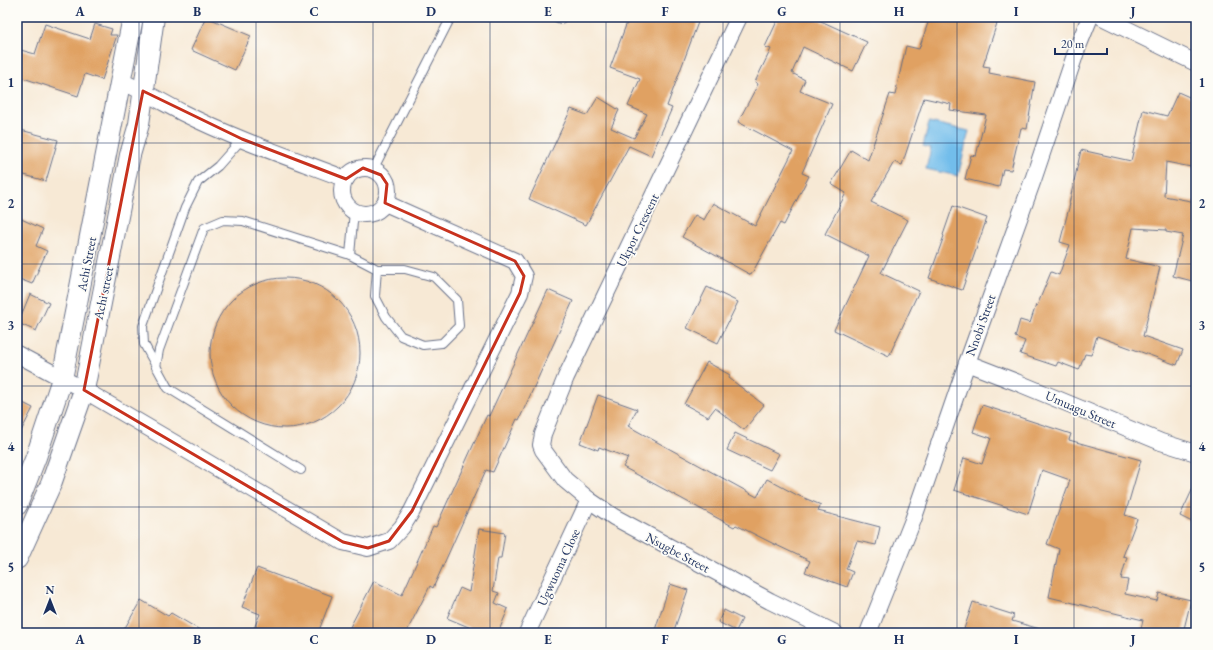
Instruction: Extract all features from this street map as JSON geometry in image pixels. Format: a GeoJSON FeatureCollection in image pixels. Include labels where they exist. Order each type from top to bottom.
{"type":"FeatureCollection","features":[{"type":"Feature","properties":{"kind":"street","name":"Achi Street"},"geometry":{"type":"LineString","coordinates":[[17,505],[36,457],[62,379],[100,193],[133,17]]}},
{"type":"Feature","properties":{"kind":"street","name":"Achi street"},"geometry":{"type":"LineString","coordinates":[[17,559],[51,484],[84,390],[130,155],[139,124],[154,17]]}},
{"type":"Feature","properties":{"kind":"street","name":"Ukpor Crescent"},"geometry":{"type":"LineString","coordinates":[[542,444],[543,434],[566,377],[739,17]]}},
{"type":"Feature","properties":{"kind":"street","name":"Nnobi Street"},"geometry":{"type":"LineString","coordinates":[[868,633],[913,520],[967,363],[1034,177],[1077,49],[1090,17]]}},
{"type":"Feature","properties":{"kind":"street"},"geometry":{"type":"LineString","coordinates":[[1102,17],[1196,63]]}},
{"type":"Feature","properties":{"kind":"street"},"geometry":{"type":"LineString","coordinates":[[120,81],[143,91],[183,113],[242,140],[346,179]]}},
{"type":"Feature","properties":{"kind":"street"},"geometry":{"type":"LineString","coordinates":[[363,168],[373,170],[381,175],[387,184],[388,194],[385,203],[377,211],[365,214],[354,211],[347,205],[343,197],[342,188],[346,179],[353,172],[363,168]]}},
{"type":"Feature","properties":{"kind":"street"},"geometry":{"type":"LineString","coordinates":[[17,354],[84,390],[343,542],[368,548],[389,541],[402,527],[415,504],[520,293],[524,276],[515,261],[385,203]]}},
{"type":"Feature","properties":{"kind":"street","name":"Umuagu Street"},"geometry":{"type":"LineString","coordinates":[[967,363],[1161,442],[1196,453]]}},
{"type":"Feature","properties":{"kind":"street","name":"Nsugbe Street"},"geometry":{"type":"LineString","coordinates":[[542,444],[545,453],[565,480],[589,500],[614,517],[770,601],[835,633]]}},
{"type":"Feature","properties":{"kind":"street","name":"Ugwuoma Close"},"geometry":{"type":"LineString","coordinates":[[527,633],[589,500]]}},
{"type":"Feature","properties":{"kind":"lane"},"geometry":{"type":"LineString","coordinates":[[373,170],[451,17]]}},
{"type":"Feature","properties":{"kind":"lane"},"geometry":{"type":"LineString","coordinates":[[242,140],[218,166],[198,182],[185,208],[143,326],[144,344],[168,388],[301,470]]}},
{"type":"Feature","properties":{"kind":"lane"},"geometry":{"type":"LineString","coordinates":[[350,255],[354,211]]}},
{"type":"Feature","properties":{"kind":"lane"},"geometry":{"type":"LineString","coordinates":[[156,367],[159,350],[204,228],[223,220],[243,222],[350,255],[377,269],[405,269],[434,277],[457,300],[459,326],[442,343],[423,346],[401,336],[386,317],[375,296],[377,269]]}},
{"type":"Feature","properties":{"kind":"highlighted area"},"geometry":{"type":"Polygon","coordinates":[[[143,91],[242,139],[346,179],[363,168],[381,175],[387,184],[385,203],[515,261],[524,276],[520,293],[412,511],[389,541],[368,548],[343,542],[84,390],[143,91]]]}},
{"type":"Feature","properties":{"kind":"water"},"geometry":{"type":"Polygon","coordinates":[[[929,122],[969,131],[958,176],[926,169],[931,148],[923,146],[929,122]]]}},
{"type":"Feature","properties":{"kind":"building"},"geometry":{"type":"Polygon","coordinates":[[[206,17],[251,36],[235,70],[191,50],[206,17]]]}},
{"type":"Feature","properties":{"kind":"building"},"geometry":{"type":"Polygon","coordinates":[[[629,17],[700,17],[667,106],[672,108],[651,156],[629,146],[586,225],[529,199],[571,109],[587,115],[598,97],[619,110],[611,128],[634,138],[647,114],[628,106],[640,79],[610,68],[629,17]]]}},
{"type":"Feature","properties":{"kind":"building"},"geometry":{"type":"Polygon","coordinates":[[[779,17],[812,17],[867,42],[853,71],[803,47],[792,73],[805,80],[800,91],[832,104],[802,173],[809,176],[784,225],[780,223],[751,275],[682,237],[695,215],[704,220],[713,203],[755,226],[793,151],[738,122],[758,84],[755,82],[771,49],[765,47],[779,17]]]}},
{"type":"Feature","properties":{"kind":"building"},"geometry":{"type":"Polygon","coordinates":[[[930,17],[999,17],[983,66],[990,67],[989,73],[1035,82],[1027,129],[1021,128],[1011,170],[1003,169],[999,187],[965,179],[971,155],[976,156],[986,115],[950,110],[951,104],[924,98],[902,165],[894,162],[871,202],[908,220],[881,273],[919,291],[889,356],[834,330],[869,256],[825,234],[846,193],[831,184],[851,150],[868,160],[890,94],[895,95],[906,46],[919,49],[930,17]]]}},
{"type":"Feature","properties":{"kind":"building"},"geometry":{"type":"Polygon","coordinates":[[[45,24],[90,39],[95,24],[112,29],[110,35],[117,35],[102,80],[85,74],[78,96],[17,76],[17,49],[35,54],[45,24]]]}},
{"type":"Feature","properties":{"kind":"building"},"geometry":{"type":"Polygon","coordinates":[[[1178,92],[1196,100],[1196,168],[1166,162],[1164,196],[1196,202],[1196,282],[1173,276],[1183,235],[1166,232],[1166,230],[1133,228],[1126,259],[1160,267],[1143,336],[1183,350],[1177,365],[1097,336],[1091,355],[1085,354],[1079,370],[1058,362],[1056,366],[1020,354],[1025,341],[1015,337],[1020,320],[1030,323],[1036,305],[1037,306],[1051,272],[1059,275],[1070,245],[1060,242],[1070,204],[1081,150],[1131,161],[1143,110],[1167,116],[1178,92]]]}},
{"type":"Feature","properties":{"kind":"building"},"geometry":{"type":"Polygon","coordinates":[[[17,129],[58,140],[46,181],[17,173],[17,129]]]}},
{"type":"Feature","properties":{"kind":"building"},"geometry":{"type":"Polygon","coordinates":[[[953,206],[987,218],[962,290],[929,278],[953,206]]]}},
{"type":"Feature","properties":{"kind":"building"},"geometry":{"type":"Polygon","coordinates":[[[17,217],[43,229],[36,246],[47,251],[32,284],[17,278],[17,217]]]}},
{"type":"Feature","properties":{"kind":"building"},"geometry":{"type":"Polygon","coordinates":[[[278,278],[292,278],[307,281],[320,287],[333,295],[343,305],[357,331],[360,353],[359,368],[354,382],[343,401],[333,411],[307,425],[292,428],[278,428],[263,425],[250,419],[237,411],[227,401],[213,375],[210,360],[210,346],[213,331],[219,318],[227,305],[237,295],[263,281],[278,278]]]}},
{"type":"Feature","properties":{"kind":"building"},"geometry":{"type":"Polygon","coordinates":[[[707,287],[738,302],[718,343],[687,328],[707,287]]]}},
{"type":"Feature","properties":{"kind":"building"},"geometry":{"type":"Polygon","coordinates":[[[548,290],[573,301],[519,420],[517,419],[493,472],[486,470],[433,588],[430,586],[406,633],[356,633],[349,629],[374,581],[402,595],[433,526],[436,527],[487,415],[489,416],[548,290]]]}},
{"type":"Feature","properties":{"kind":"building"},"geometry":{"type":"Polygon","coordinates":[[[30,294],[49,303],[36,331],[18,323],[30,294]]]}},
{"type":"Feature","properties":{"kind":"building"},"geometry":{"type":"Polygon","coordinates":[[[707,362],[730,375],[729,378],[764,405],[744,430],[715,408],[708,417],[684,404],[707,362]]]}},
{"type":"Feature","properties":{"kind":"building"},"geometry":{"type":"Polygon","coordinates":[[[598,395],[637,409],[628,426],[757,497],[767,479],[797,495],[821,505],[818,511],[880,527],[876,545],[857,541],[846,569],[853,572],[847,587],[805,572],[810,561],[736,525],[734,527],[623,467],[628,458],[599,447],[598,450],[580,443],[598,395]]]}},
{"type":"Feature","properties":{"kind":"building"},"geometry":{"type":"Polygon","coordinates":[[[17,400],[33,408],[17,439],[17,400]]]}},
{"type":"Feature","properties":{"kind":"building"},"geometry":{"type":"Polygon","coordinates":[[[982,405],[1071,434],[1069,440],[1141,460],[1125,515],[1137,519],[1123,556],[1127,557],[1121,579],[1128,580],[1125,594],[1157,601],[1159,593],[1191,600],[1183,633],[1140,633],[1143,620],[1049,597],[1059,549],[1047,544],[1070,480],[1042,470],[1028,514],[954,490],[964,458],[982,464],[991,438],[973,432],[982,405]]]}},
{"type":"Feature","properties":{"kind":"building"},"geometry":{"type":"Polygon","coordinates":[[[735,433],[779,454],[770,470],[727,450],[735,433]]]}},
{"type":"Feature","properties":{"kind":"building"},"geometry":{"type":"Polygon","coordinates":[[[1196,482],[1196,524],[1180,516],[1196,482]]]}},
{"type":"Feature","properties":{"kind":"building"},"geometry":{"type":"Polygon","coordinates":[[[479,529],[505,533],[501,558],[498,558],[493,591],[499,593],[495,603],[508,609],[498,633],[483,633],[447,618],[460,588],[469,592],[479,529]]]}},
{"type":"Feature","properties":{"kind":"building"},"geometry":{"type":"Polygon","coordinates":[[[257,568],[332,596],[318,633],[252,633],[260,614],[242,607],[257,568]]]}},
{"type":"Feature","properties":{"kind":"building"},"geometry":{"type":"Polygon","coordinates":[[[670,584],[688,590],[673,633],[654,633],[670,584]]]}},
{"type":"Feature","properties":{"kind":"building"},"geometry":{"type":"Polygon","coordinates":[[[141,600],[168,616],[171,613],[205,633],[122,633],[141,600]]]}},
{"type":"Feature","properties":{"kind":"building"},"geometry":{"type":"Polygon","coordinates":[[[973,602],[1014,615],[1012,621],[1040,629],[1040,633],[976,633],[964,629],[973,602]]]}},
{"type":"Feature","properties":{"kind":"building"},"geometry":{"type":"Polygon","coordinates":[[[724,610],[742,619],[736,631],[718,622],[724,610]]]}}]}
